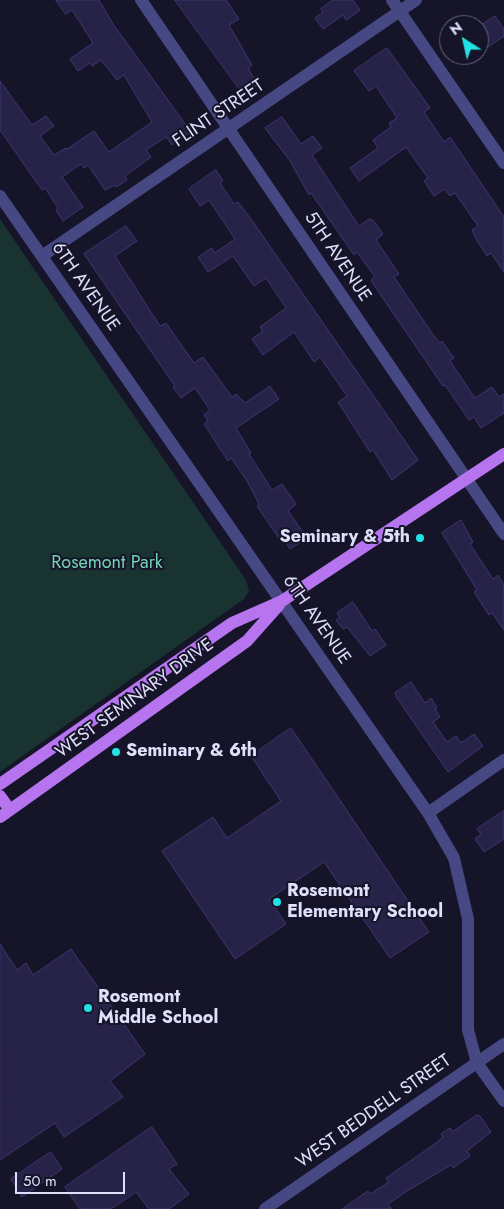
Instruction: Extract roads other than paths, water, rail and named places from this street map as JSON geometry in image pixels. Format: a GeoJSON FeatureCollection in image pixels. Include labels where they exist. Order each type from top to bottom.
{"type":"FeatureCollection","features":[{"type":"Feature","properties":{"kind":"main road","name":"WEST SEMINARY DRIVE"},"geometry":{"type":"LineString","coordinates":[[0,784],[232,623],[282,601],[504,454]]}},
{"type":"Feature","properties":{"kind":"main road","name":"WEST SEMINARY DRIVE"},"geometry":{"type":"LineString","coordinates":[[5,814],[247,641],[282,601]]}},
{"type":"Feature","properties":{"kind":"main road"},"geometry":{"type":"LineString","coordinates":[[0,796],[5,814]]}},
{"type":"Feature","properties":{"kind":"street","name":"5TH AVENUE"},"geometry":{"type":"LineString","coordinates":[[141,0],[504,534]]}},
{"type":"Feature","properties":{"kind":"street"},"geometry":{"type":"LineString","coordinates":[[392,0],[504,163]]}},
{"type":"Feature","properties":{"kind":"street","name":"FLINT STREET"},"geometry":{"type":"LineString","coordinates":[[42,256],[416,0]]}},
{"type":"Feature","properties":{"kind":"street","name":"6TH AVENUE"},"geometry":{"type":"LineString","coordinates":[[0,196],[428,813],[454,858],[468,919],[468,1030],[477,1063],[504,1101]]}},
{"type":"Feature","properties":{"kind":"street"},"geometry":{"type":"LineString","coordinates":[[428,813],[504,760]]}},
{"type":"Feature","properties":{"kind":"street","name":"WEST BEDDELL STREET"},"geometry":{"type":"LineString","coordinates":[[265,1209],[504,1044]]}},
{"type":"Feature","properties":{"kind":"place","name":"Seminary & 5th"},"geometry":{"type":"Point","coordinates":[420,538]}},
{"type":"Feature","properties":{"kind":"place","name":"Seminary & 6th"},"geometry":{"type":"Point","coordinates":[116,752]}},
{"type":"Feature","properties":{"kind":"place","name":"Rosemont Elementary School"},"geometry":{"type":"Point","coordinates":[277,902]}},
{"type":"Feature","properties":{"kind":"place","name":"Rosemont Middle School"},"geometry":{"type":"Point","coordinates":[88,1008]}},
{"type":"Feature","properties":{"kind":"park label","name":"Rosemont Park"},"geometry":{"type":"Point","coordinates":[107,564]}}]}
